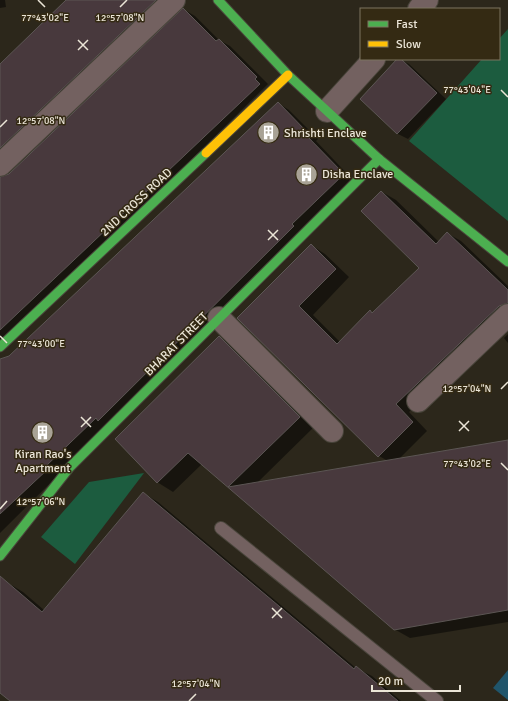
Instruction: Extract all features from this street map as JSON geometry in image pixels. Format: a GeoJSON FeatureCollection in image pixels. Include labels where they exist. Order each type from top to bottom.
{"type":"FeatureCollection","features":[{"type":"Feature","properties":{"kind":"street"},"geometry":{"type":"LineString","coordinates":[[0,165],[174,0]]}},
{"type":"Feature","properties":{"kind":"street"},"geometry":{"type":"LineString","coordinates":[[218,0],[288,75],[379,159],[508,262]]}},
{"type":"Feature","properties":{"kind":"street"},"geometry":{"type":"LineString","coordinates":[[420,8],[427,0]]}},
{"type":"Feature","properties":{"kind":"street"},"geometry":{"type":"LineString","coordinates":[[327,111],[373,60]]}},
{"type":"Feature","properties":{"kind":"street","name":"2ND CROSS ROAD"},"geometry":{"type":"LineString","coordinates":[[0,347],[288,75]]}},
{"type":"Feature","properties":{"kind":"street","name":"BHARAT STREET"},"geometry":{"type":"LineString","coordinates":[[0,556],[70,467],[379,159]]}},
{"type":"Feature","properties":{"kind":"street"},"geometry":{"type":"LineString","coordinates":[[418,401],[508,315]]}},
{"type":"Feature","properties":{"kind":"street"},"geometry":{"type":"LineString","coordinates":[[219,318],[332,431]]}},
{"type":"Feature","properties":{"kind":"lane"},"geometry":{"type":"LineString","coordinates":[[221,528],[437,701]]}},
{"type":"Feature","properties":{"kind":"green space"},"geometry":{"type":"Polygon","coordinates":[[[508,29],[508,221],[409,141],[481,60],[500,60],[500,38],[508,29]]]}},
{"type":"Feature","properties":{"kind":"green space"},"geometry":{"type":"Polygon","coordinates":[[[144,473],[75,564],[41,537],[89,482],[144,473]]]}},
{"type":"Feature","properties":{"kind":"water"},"geometry":{"type":"Polygon","coordinates":[[[508,670],[508,700],[493,688],[508,670]]]}},
{"type":"Feature","properties":{"kind":"building"},"geometry":{"type":"Polygon","coordinates":[[[66,0],[156,0],[0,148],[0,64],[66,0]]]}},
{"type":"Feature","properties":{"kind":"building"},"geometry":{"type":"Polygon","coordinates":[[[183,8],[216,41],[219,39],[257,77],[255,79],[260,84],[0,330],[0,177],[9,174],[183,8]]]}},
{"type":"Feature","properties":{"kind":"building"},"geometry":{"type":"Polygon","coordinates":[[[396,60],[402,60],[437,93],[397,134],[360,99],[396,60]]]}},
{"type":"Feature","properties":{"kind":"building"},"geometry":{"type":"Polygon","coordinates":[[[278,102],[307,132],[305,134],[344,174],[292,224],[294,226],[98,421],[96,418],[46,466],[48,469],[0,514],[0,359],[9,356],[278,102]]]}},
{"type":"Feature","properties":{"kind":"building"},"geometry":{"type":"Polygon","coordinates":[[[381,191],[436,244],[447,232],[508,290],[508,303],[499,306],[396,404],[413,422],[378,457],[237,318],[311,244],[336,269],[299,306],[337,344],[370,310],[372,313],[419,268],[361,211],[381,191]]]}},
{"type":"Feature","properties":{"kind":"building"},"geometry":{"type":"Polygon","coordinates":[[[219,336],[300,417],[228,487],[508,440],[508,610],[394,630],[188,453],[157,483],[115,439],[219,336]]]}},
{"type":"Feature","properties":{"kind":"building"},"geometry":{"type":"Polygon","coordinates":[[[143,492],[354,669],[356,666],[398,701],[10,701],[0,693],[0,576],[42,612],[143,492]]]}},
{"type":"Feature","properties":{"kind":"traffic: fast"},"geometry":{"type":"LineString","coordinates":[[218,0],[288,75],[379,159],[508,262]]}},
{"type":"Feature","properties":{"kind":"traffic: fast"},"geometry":{"type":"LineString","coordinates":[[0,347],[206,153]]}},
{"type":"Feature","properties":{"kind":"traffic: fast"},"geometry":{"type":"LineString","coordinates":[[0,556],[70,467],[379,159]]}},
{"type":"Feature","properties":{"kind":"traffic: slow"},"geometry":{"type":"LineString","coordinates":[[206,153],[288,75]]}},
{"type":"Feature","properties":{"kind":"place","name":"Shrishti Enclave"},"geometry":{"type":"Point","coordinates":[269,133]}},
{"type":"Feature","properties":{"kind":"place","name":"Disha Enclave"},"geometry":{"type":"Point","coordinates":[306,174]}},
{"type":"Feature","properties":{"kind":"place","name":"Kiran Rao's Apartment"},"geometry":{"type":"Point","coordinates":[43,433]}}]}
